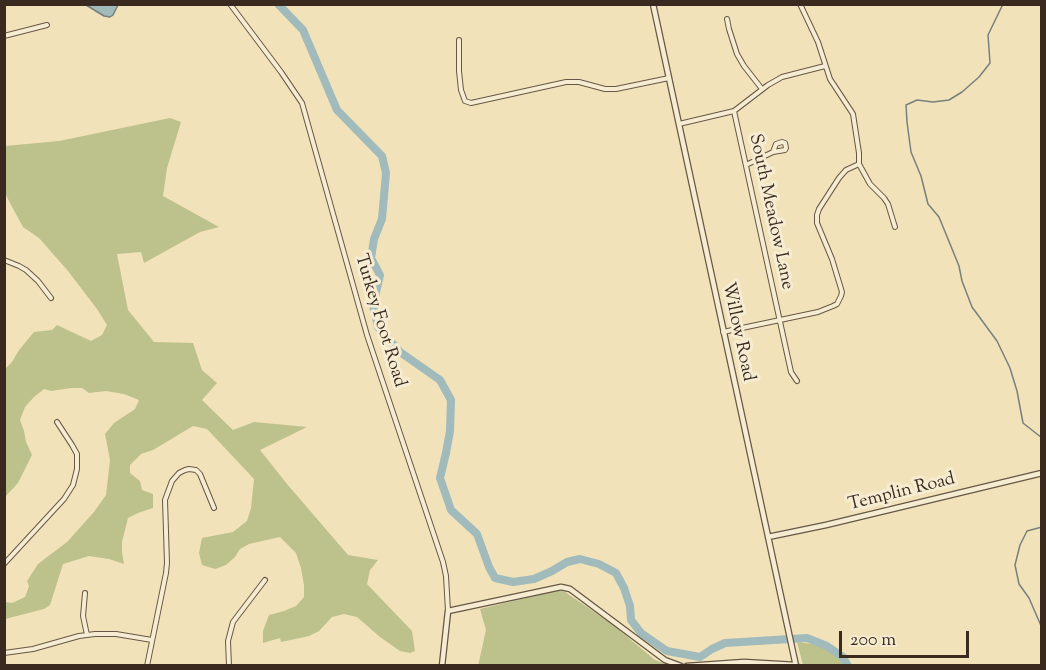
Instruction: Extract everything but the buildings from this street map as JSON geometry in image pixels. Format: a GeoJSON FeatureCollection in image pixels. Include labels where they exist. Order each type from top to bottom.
{"type":"FeatureCollection","features":[{"type":"Feature","properties":{"kind":"street","name":"Turkey Foot Road"},"geometry":{"type":"LineString","coordinates":[[230,4],[303,103],[367,334],[446,576],[448,611],[442,666]]}},
{"type":"Feature","properties":{"kind":"street","name":"Willow Road"},"geometry":{"type":"LineString","coordinates":[[653,4],[796,665]]}},
{"type":"Feature","properties":{"kind":"street"},"geometry":{"type":"LineString","coordinates":[[800,4],[836,89],[854,114],[859,153],[858,165],[870,184],[888,204],[895,227]]}},
{"type":"Feature","properties":{"kind":"street"},"geometry":{"type":"LineString","coordinates":[[727,19],[737,54],[762,89]]}},
{"type":"Feature","properties":{"kind":"street"},"geometry":{"type":"LineString","coordinates":[[4,36],[47,25]]}},
{"type":"Feature","properties":{"kind":"street"},"geometry":{"type":"LineString","coordinates":[[459,40],[459,81],[465,101],[471,103],[566,82],[579,82],[605,89],[616,89],[669,78]]}},
{"type":"Feature","properties":{"kind":"street"},"geometry":{"type":"LineString","coordinates":[[679,124],[734,111],[782,77],[825,66]]}},
{"type":"Feature","properties":{"kind":"street","name":"South Meadow Lane"},"geometry":{"type":"LineString","coordinates":[[734,111],[791,372],[797,381]]}},
{"type":"Feature","properties":{"kind":"street"},"geometry":{"type":"LineString","coordinates":[[746,165],[773,152]]}},
{"type":"Feature","properties":{"kind":"street"},"geometry":{"type":"LineString","coordinates":[[723,332],[827,309],[837,304],[842,292],[832,259],[817,223],[817,215],[839,178],[846,170],[858,165]]}},
{"type":"Feature","properties":{"kind":"street"},"geometry":{"type":"LineString","coordinates":[[4,260],[26,270],[51,298]]}},
{"type":"Feature","properties":{"kind":"street"},"geometry":{"type":"LineString","coordinates":[[4,564],[64,499],[74,480],[77,454],[57,422]]}},
{"type":"Feature","properties":{"kind":"street"},"geometry":{"type":"LineString","coordinates":[[147,666],[166,573],[165,500],[172,481],[185,470],[196,470],[200,474],[214,508]]}},
{"type":"Feature","properties":{"kind":"street","name":"Templin Road"},"geometry":{"type":"LineString","coordinates":[[768,537],[1041,472]]}},
{"type":"Feature","properties":{"kind":"street"},"geometry":{"type":"LineString","coordinates":[[230,666],[228,641],[233,622],[265,580]]}},
{"type":"Feature","properties":{"kind":"street"},"geometry":{"type":"LineString","coordinates":[[448,611],[561,586],[570,590],[664,660],[681,666]]}},
{"type":"Feature","properties":{"kind":"street"},"geometry":{"type":"LineString","coordinates":[[85,593],[83,616],[87,635]]}},
{"type":"Feature","properties":{"kind":"street"},"geometry":{"type":"LineString","coordinates":[[4,653],[104,633],[152,640]]}},
{"type":"Feature","properties":{"kind":"street"},"geometry":{"type":"LineString","coordinates":[[687,666],[744,662],[796,665]]}},
{"type":"Feature","properties":{"kind":"green space"},"geometry":{"type":"Polygon","coordinates":[[[170,118],[181,122],[167,168],[163,196],[219,227],[200,232],[144,263],[141,252],[117,254],[128,310],[154,342],[193,343],[202,370],[217,383],[202,400],[233,430],[254,422],[307,427],[260,450],[348,555],[378,560],[370,570],[367,584],[412,631],[415,651],[410,653],[400,651],[357,617],[344,614],[332,617],[319,631],[309,636],[281,642],[280,638],[263,643],[263,631],[269,615],[296,606],[304,597],[301,568],[296,553],[280,537],[249,544],[240,549],[226,565],[215,569],[202,565],[199,553],[202,538],[233,532],[247,521],[251,508],[254,479],[207,429],[193,426],[153,450],[141,454],[130,465],[130,473],[140,481],[142,490],[153,494],[153,508],[128,518],[122,542],[124,564],[89,556],[63,564],[50,605],[44,609],[5,619],[5,602],[12,603],[25,597],[29,586],[27,581],[38,564],[67,542],[106,495],[110,460],[105,434],[114,423],[135,409],[139,400],[124,394],[106,391],[89,393],[82,388],[51,391],[44,389],[25,407],[20,420],[32,455],[18,483],[5,497],[5,369],[34,332],[52,330],[57,325],[91,341],[102,335],[107,325],[68,271],[39,238],[23,227],[5,193],[5,146],[59,141],[170,118]]]}},
{"type":"Feature","properties":{"kind":"green space"},"geometry":{"type":"Polygon","coordinates":[[[558,590],[565,592],[612,624],[655,660],[668,665],[478,666],[486,630],[480,609],[558,590]]]}},
{"type":"Feature","properties":{"kind":"green space"},"geometry":{"type":"Polygon","coordinates":[[[797,642],[827,646],[843,657],[848,665],[803,665],[797,642]]]}},
{"type":"Feature","properties":{"kind":"water"},"geometry":{"type":"Polygon","coordinates":[[[86,5],[118,5],[110,17],[86,5]]]}},
{"type":"Feature","properties":{"kind":"waterway"},"geometry":{"type":"LineString","coordinates":[[278,4],[303,30],[337,110],[382,156],[386,173],[382,219],[374,239],[371,258],[380,275],[373,305],[378,327],[400,352],[440,380],[451,400],[450,431],[440,478],[451,510],[477,534],[495,578],[513,582],[534,579],[567,562],[580,559],[599,564],[616,573],[630,606],[631,620],[641,633],[667,651],[700,657],[725,643],[807,638],[827,646],[843,657],[848,666]]}},
{"type":"Feature","properties":{"kind":"waterway"},"geometry":{"type":"LineString","coordinates":[[1003,4],[988,35],[990,63],[979,77],[949,100],[933,102],[917,100],[906,105],[907,122],[911,152],[921,176],[928,204],[939,217],[959,266],[972,307],[997,341],[1010,368],[1023,423],[1042,438]]}},
{"type":"Feature","properties":{"kind":"waterway"},"geometry":{"type":"LineString","coordinates":[[1042,527],[1027,531],[1020,545],[1015,565],[1019,584],[1029,598],[1042,628]]}}]}
